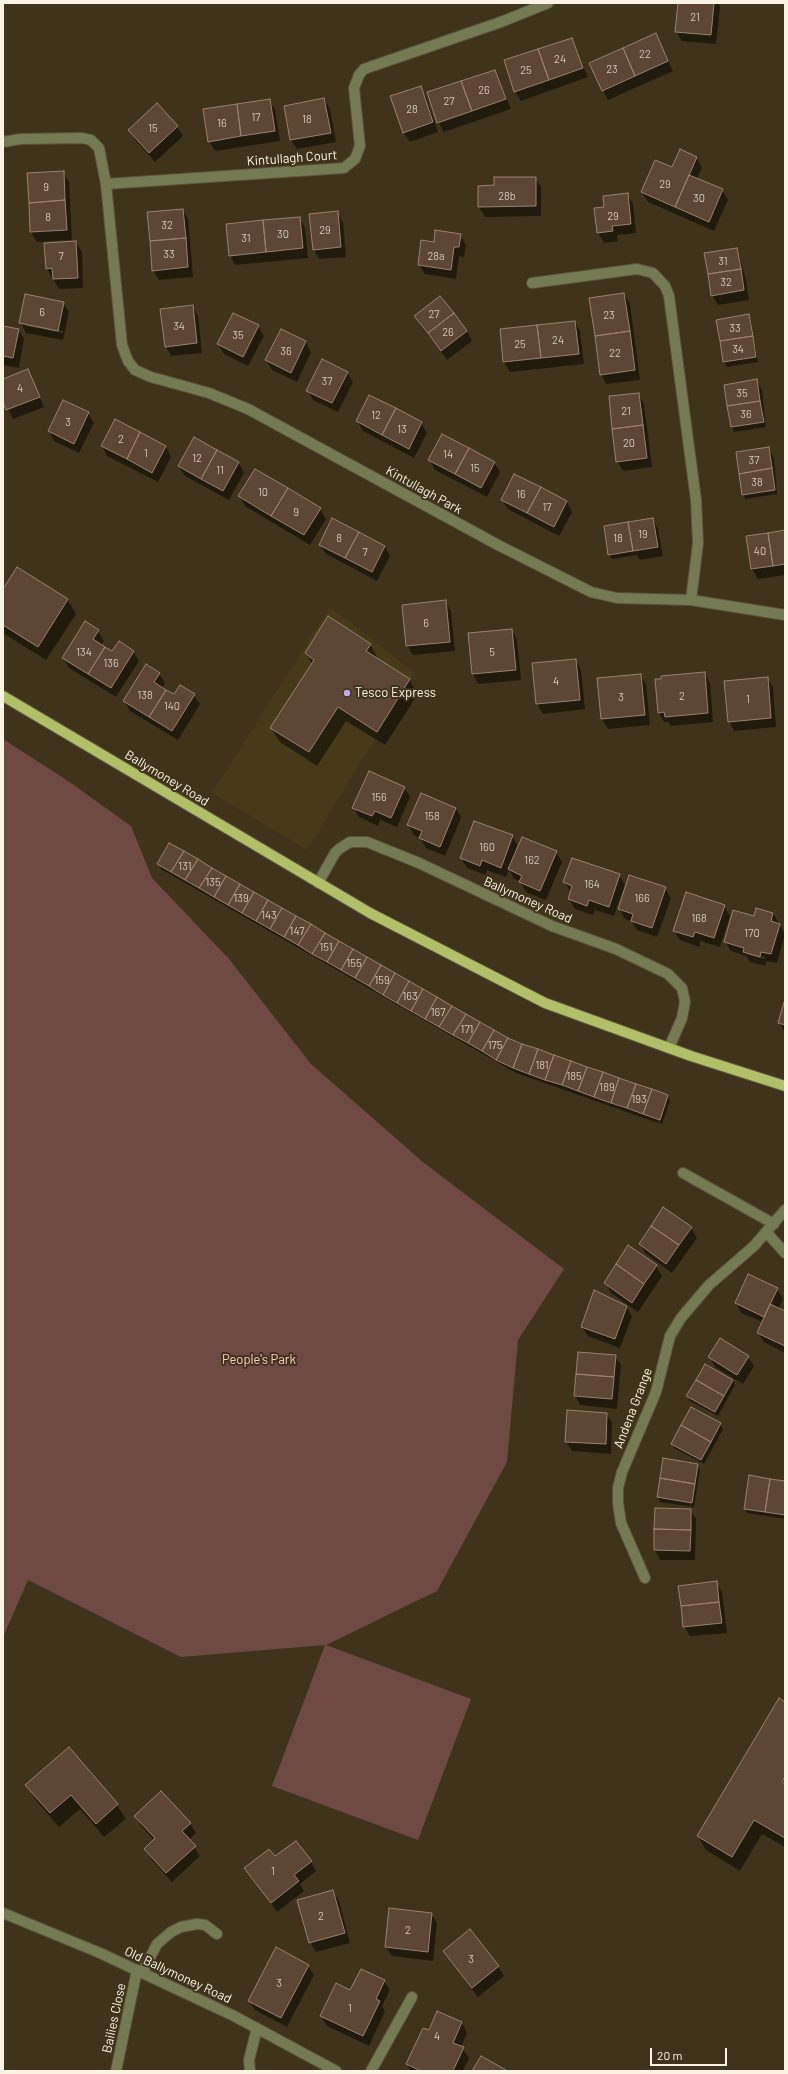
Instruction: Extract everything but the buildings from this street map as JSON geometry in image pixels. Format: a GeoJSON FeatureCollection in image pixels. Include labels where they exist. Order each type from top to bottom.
{"type":"FeatureCollection","features":[{"type":"Feature","properties":{"kind":"main road","name":"Ballymoney Road"},"geometry":{"type":"LineString","coordinates":[[3,696],[370,913],[545,1003],[670,1048],[785,1086]]}},
{"type":"Feature","properties":{"kind":"street","name":"Kintullagh Court"},"geometry":{"type":"LineString","coordinates":[[106,184],[344,168],[352,163],[360,146],[354,88],[357,78],[364,69],[548,3]]}},
{"type":"Feature","properties":{"kind":"street"},"geometry":{"type":"LineString","coordinates":[[3,142],[21,139],[77,138],[92,140],[99,148],[106,184]]}},
{"type":"Feature","properties":{"kind":"street","name":"Kintullagh Park"},"geometry":{"type":"LineString","coordinates":[[106,184],[123,350],[130,365],[135,370],[151,377],[209,393],[248,409],[498,545],[591,592],[617,598],[691,600],[785,615]]}},
{"type":"Feature","properties":{"kind":"street"},"geometry":{"type":"LineString","coordinates":[[532,283],[642,269],[653,273],[666,286],[669,296],[696,500],[698,543],[691,600]]}},
{"type":"Feature","properties":{"kind":"street","name":"Ballymoney Road"},"geometry":{"type":"LineString","coordinates":[[318,882],[332,857],[339,849],[350,842],[367,842],[419,863],[552,926],[616,949],[668,974],[682,988],[685,1002],[682,1018],[670,1048]]}},
{"type":"Feature","properties":{"kind":"street"},"geometry":{"type":"LineString","coordinates":[[683,1173],[774,1224]]}},
{"type":"Feature","properties":{"kind":"street","name":"Andena Grange"},"geometry":{"type":"LineString","coordinates":[[645,1578],[621,1522],[618,1504],[618,1488],[622,1472],[656,1392],[670,1336],[681,1318],[709,1285],[754,1246],[767,1233],[785,1210]]}},
{"type":"Feature","properties":{"kind":"street"},"geometry":{"type":"LineString","coordinates":[[767,1233],[785,1253]]}},
{"type":"Feature","properties":{"kind":"street","name":"Old Ballymoney Road"},"geometry":{"type":"LineString","coordinates":[[3,1913],[100,1953],[139,1971],[257,2028],[336,2071]]}},
{"type":"Feature","properties":{"kind":"street","name":"Bailies Close"},"geometry":{"type":"LineString","coordinates":[[116,2071],[139,1971],[157,1944],[171,1932],[184,1926],[198,1924],[205,1925],[217,1934]]}},
{"type":"Feature","properties":{"kind":"street"},"geometry":{"type":"LineString","coordinates":[[371,2071],[412,1997]]}},
{"type":"Feature","properties":{"kind":"street"},"geometry":{"type":"LineString","coordinates":[[250,2071],[249,2060],[257,2028]]}},
{"type":"Feature","properties":{"kind":"shaded area"},"geometry":{"type":"Polygon","coordinates":[[[330,607],[415,673],[307,850],[212,793],[330,607]]]}},
{"type":"Feature","properties":{"kind":"green space","name":"People's Park"},"geometry":{"type":"Polygon","coordinates":[[[3,739],[68,781],[131,826],[152,878],[229,959],[311,1064],[424,1163],[564,1269],[518,1340],[507,1462],[437,1591],[326,1645],[471,1699],[418,1840],[272,1786],[325,1645],[181,1657],[28,1580],[3,1637],[3,739]]]}},
{"type":"Feature","properties":{"kind":"place","name":"Tesco Express"},"geometry":{"type":"Point","coordinates":[347,693]}}]}
